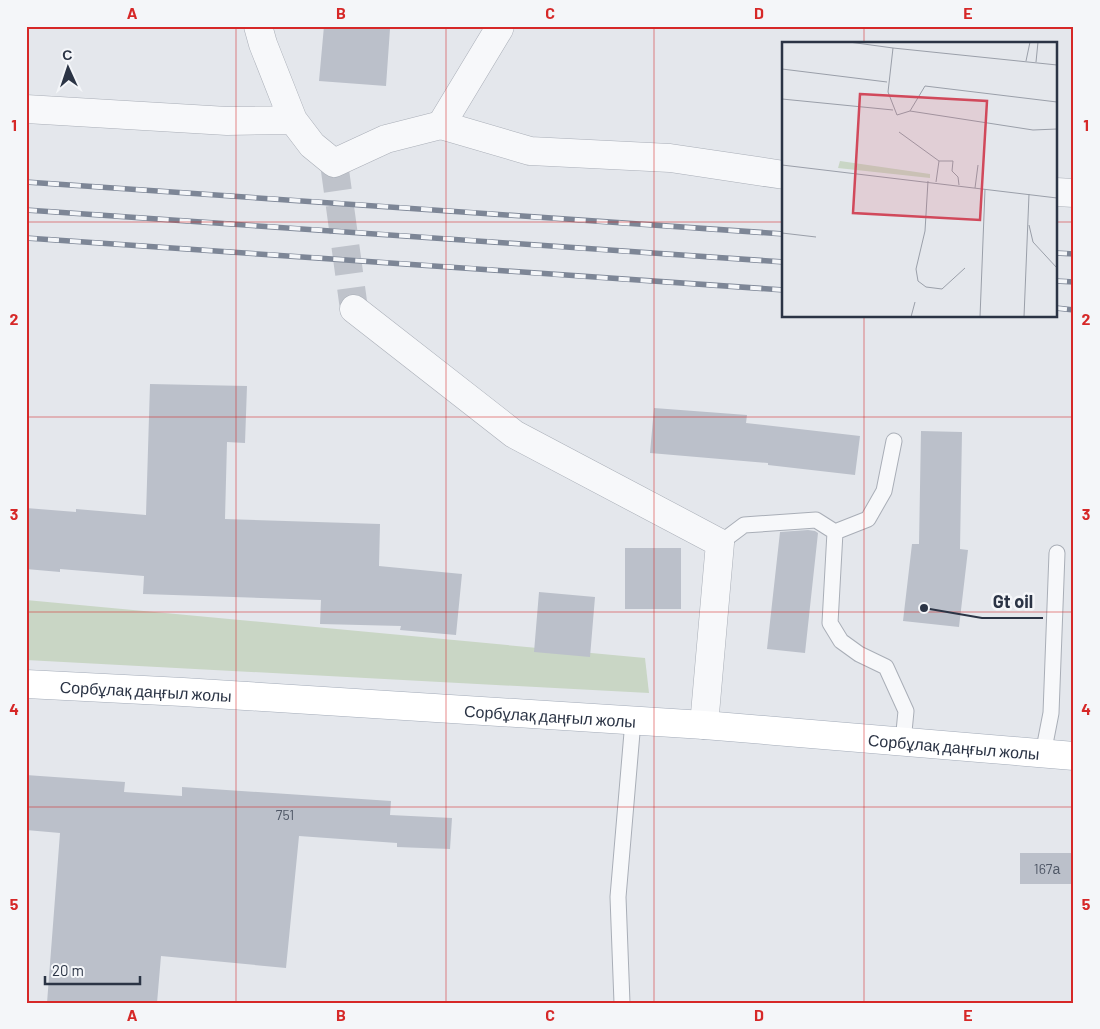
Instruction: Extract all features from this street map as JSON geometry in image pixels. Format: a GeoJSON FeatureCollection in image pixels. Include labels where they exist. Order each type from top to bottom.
{"type":"FeatureCollection","features":[{"type":"Feature","properties":{"kind":"main road","name":"Сорбұлақ даңғыл жолы"},"geometry":{"type":"LineString","coordinates":[[26,684],[704,725],[1074,756]]}},
{"type":"Feature","properties":{"kind":"street"},"geometry":{"type":"LineString","coordinates":[[258,26],[263,44],[293,120],[312,145],[334,163],[386,139],[441,125],[530,151],[670,158],[782,176]]}},
{"type":"Feature","properties":{"kind":"street"},"geometry":{"type":"LineString","coordinates":[[441,125],[500,26]]}},
{"type":"Feature","properties":{"kind":"street"},"geometry":{"type":"LineString","coordinates":[[26,109],[227,121],[293,120]]}},
{"type":"Feature","properties":{"kind":"street"},"geometry":{"type":"LineString","coordinates":[[1058,192],[1074,193]]}},
{"type":"Feature","properties":{"kind":"street"},"geometry":{"type":"LineString","coordinates":[[354,309],[514,434],[720,543],[704,725]]}},
{"type":"Feature","properties":{"kind":"lane"},"geometry":{"type":"LineString","coordinates":[[835,532],[868,520],[884,490],[894,441]]}},
{"type":"Feature","properties":{"kind":"lane"},"geometry":{"type":"LineString","coordinates":[[720,543],[744,526],[816,520],[835,532]]}},
{"type":"Feature","properties":{"kind":"lane"},"geometry":{"type":"LineString","coordinates":[[835,532],[830,623],[841,641],[858,654],[886,667],[906,711],[902,742]]}},
{"type":"Feature","properties":{"kind":"lane"},"geometry":{"type":"LineString","coordinates":[[1043,754],[1051,713],[1057,554]]}},
{"type":"Feature","properties":{"kind":"lane"},"geometry":{"type":"LineString","coordinates":[[622,1003],[618,897],[634,721]]}},
{"type":"Feature","properties":{"kind":"green space"},"geometry":{"type":"Polygon","coordinates":[[[26,600],[645,658],[649,693],[26,660],[26,600]]]}},
{"type":"Feature","properties":{"kind":"building"},"geometry":{"type":"Polygon","coordinates":[[[324,26],[390,29],[386,86],[319,81],[324,26]]]}},
{"type":"Feature","properties":{"kind":"building"},"geometry":{"type":"Polygon","coordinates":[[[150,384],[247,386],[245,443],[227,442],[225,519],[380,524],[379,566],[462,574],[456,635],[400,630],[401,626],[320,624],[321,600],[143,594],[144,576],[60,569],[60,572],[26,569],[26,508],[76,512],[76,509],[146,515],[150,384]]]}},
{"type":"Feature","properties":{"kind":"building"},"geometry":{"type":"Polygon","coordinates":[[[654,408],[747,415],[746,423],[860,436],[855,475],[768,465],[768,463],[650,453],[654,408]]]}},
{"type":"Feature","properties":{"kind":"building"},"geometry":{"type":"Polygon","coordinates":[[[921,431],[962,432],[960,549],[968,550],[959,627],[903,621],[912,544],[919,544],[921,431]]]}},
{"type":"Feature","properties":{"kind":"building"},"geometry":{"type":"Polygon","coordinates":[[[808,530],[818,533],[805,653],[767,649],[780,532],[808,530]]]}},
{"type":"Feature","properties":{"kind":"building"},"geometry":{"type":"Polygon","coordinates":[[[625,548],[681,548],[681,609],[625,609],[625,548]]]}},
{"type":"Feature","properties":{"kind":"building"},"geometry":{"type":"Polygon","coordinates":[[[539,592],[595,597],[590,657],[534,652],[539,592]]]}},
{"type":"Feature","properties":{"kind":"building"},"geometry":{"type":"Polygon","coordinates":[[[26,775],[125,782],[124,792],[182,796],[182,787],[391,801],[390,815],[452,818],[450,849],[397,847],[397,843],[299,836],[286,968],[161,956],[157,1003],[47,1003],[60,833],[26,830],[26,775]]]}},
{"type":"Feature","properties":{"kind":"building"},"geometry":{"type":"Polygon","coordinates":[[[1020,853],[1074,853],[1074,884],[1020,884],[1020,853]]]}},
{"type":"Feature","properties":{"kind":"tunnel"},"geometry":{"type":"LineString","coordinates":[[334,163],[354,309]]}},
{"type":"Feature","properties":{"kind":"railway"},"geometry":{"type":"LineString","coordinates":[[26,182],[782,234]]}},
{"type":"Feature","properties":{"kind":"railway"},"geometry":{"type":"LineString","coordinates":[[26,210],[782,262]]}},
{"type":"Feature","properties":{"kind":"railway"},"geometry":{"type":"LineString","coordinates":[[26,238],[782,290]]}},
{"type":"Feature","properties":{"kind":"railway"},"geometry":{"type":"LineString","coordinates":[[1058,253],[1074,254]]}},
{"type":"Feature","properties":{"kind":"railway"},"geometry":{"type":"LineString","coordinates":[[1058,281],[1074,282]]}},
{"type":"Feature","properties":{"kind":"railway"},"geometry":{"type":"LineString","coordinates":[[1058,308],[1074,310]]}},
{"type":"Feature","properties":{"kind":"place","name":"Gt oil"},"geometry":{"type":"Point","coordinates":[924,608]}}]}
